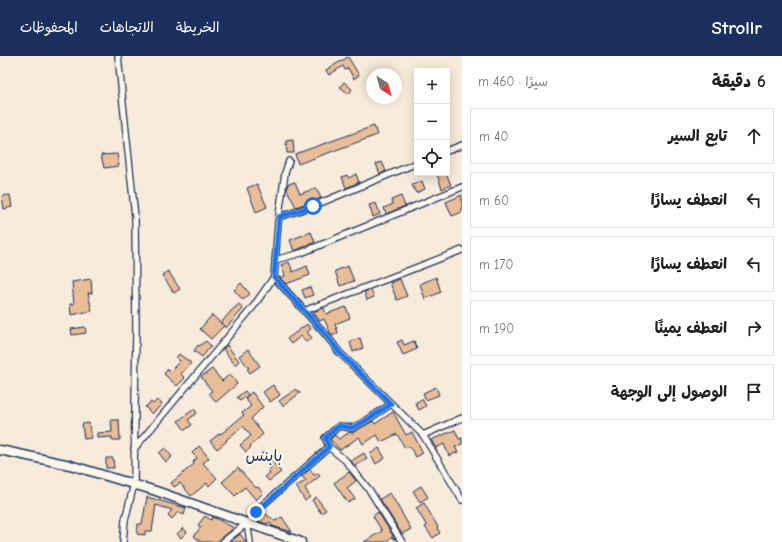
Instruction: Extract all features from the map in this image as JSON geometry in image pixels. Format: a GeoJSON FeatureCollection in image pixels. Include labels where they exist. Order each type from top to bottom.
{"type":"FeatureCollection","features":[{"type":"Feature","properties":{"kind":"street"},"geometry":{"type":"LineString","coordinates":[[118,56],[135,217],[136,329],[134,484],[125,520],[123,542]]}},
{"type":"Feature","properties":{"kind":"street"},"geometry":{"type":"LineString","coordinates":[[450,150],[462,145]]}},
{"type":"Feature","properties":{"kind":"street"},"geometry":{"type":"LineString","coordinates":[[134,449],[253,307],[274,277],[279,217],[285,173],[289,161]]}},
{"type":"Feature","properties":{"kind":"street"},"geometry":{"type":"LineString","coordinates":[[279,217],[313,206],[414,164]]}},
{"type":"Feature","properties":{"kind":"street"},"geometry":{"type":"LineString","coordinates":[[275,260],[301,253],[462,187]]}},
{"type":"Feature","properties":{"kind":"street"},"geometry":{"type":"LineString","coordinates":[[304,311],[462,250]]}},
{"type":"Feature","properties":{"kind":"street"},"geometry":{"type":"LineString","coordinates":[[274,277],[327,336],[339,352],[423,435],[462,500]]}},
{"type":"Feature","properties":{"kind":"street"},"geometry":{"type":"LineString","coordinates":[[391,404],[352,428],[339,426],[325,438],[329,447],[345,460],[370,491],[402,542]]}},
{"type":"Feature","properties":{"kind":"street"},"geometry":{"type":"LineString","coordinates":[[423,435],[462,418]]}},
{"type":"Feature","properties":{"kind":"street"},"geometry":{"type":"LineString","coordinates":[[223,542],[247,523],[256,512],[329,447]]}},
{"type":"Feature","properties":{"kind":"street"},"geometry":{"type":"LineString","coordinates":[[0,450],[70,465],[134,484],[200,505],[301,542]]}},
{"type":"Feature","properties":{"kind":"street"},"geometry":{"type":"LineString","coordinates":[[247,523],[250,542]]}},
{"type":"Feature","properties":{"kind":"building"},"geometry":{"type":"Polygon","coordinates":[[[348,57],[359,75],[354,79],[348,68],[345,70],[343,66],[329,75],[326,70],[348,57]]]}},
{"type":"Feature","properties":{"kind":"building"},"geometry":{"type":"Polygon","coordinates":[[[344,82],[352,89],[349,94],[340,87],[344,82]]]}},
{"type":"Feature","properties":{"kind":"building"},"geometry":{"type":"Polygon","coordinates":[[[374,126],[377,135],[298,164],[295,154],[374,126]]]}},
{"type":"Feature","properties":{"kind":"building"},"geometry":{"type":"Polygon","coordinates":[[[293,140],[294,153],[287,153],[286,141],[293,140]]]}},
{"type":"Feature","properties":{"kind":"building"},"geometry":{"type":"Polygon","coordinates":[[[117,154],[119,166],[104,168],[101,155],[117,154]]]}},
{"type":"Feature","properties":{"kind":"building"},"geometry":{"type":"Polygon","coordinates":[[[382,162],[386,171],[380,174],[376,164],[382,162]]]}},
{"type":"Feature","properties":{"kind":"building"},"geometry":{"type":"Polygon","coordinates":[[[356,174],[359,182],[346,188],[342,177],[347,175],[349,178],[356,174]]]}},
{"type":"Feature","properties":{"kind":"building"},"geometry":{"type":"Polygon","coordinates":[[[438,176],[447,176],[451,185],[442,189],[438,176]]]}},
{"type":"Feature","properties":{"kind":"building"},"geometry":{"type":"Polygon","coordinates":[[[422,181],[425,189],[416,193],[412,185],[422,181]]]}},
{"type":"Feature","properties":{"kind":"building"},"geometry":{"type":"Polygon","coordinates":[[[295,182],[300,194],[316,188],[321,198],[296,207],[287,190],[288,184],[295,182]]]}},
{"type":"Feature","properties":{"kind":"building"},"geometry":{"type":"Polygon","coordinates":[[[257,184],[267,207],[256,212],[247,188],[257,184]]]}},
{"type":"Feature","properties":{"kind":"building"},"geometry":{"type":"Polygon","coordinates":[[[10,195],[12,207],[4,209],[2,196],[10,195]]]}},
{"type":"Feature","properties":{"kind":"building"},"geometry":{"type":"Polygon","coordinates":[[[462,195],[462,212],[452,216],[446,202],[462,195]]]}},
{"type":"Feature","properties":{"kind":"building"},"geometry":{"type":"Polygon","coordinates":[[[401,196],[405,206],[386,214],[384,208],[393,204],[391,200],[401,196]]]}},
{"type":"Feature","properties":{"kind":"building"},"geometry":{"type":"Polygon","coordinates":[[[376,203],[380,214],[373,217],[369,205],[376,203]]]}},
{"type":"Feature","properties":{"kind":"building"},"geometry":{"type":"Polygon","coordinates":[[[311,232],[315,242],[294,251],[290,240],[311,232]]]}},
{"type":"Feature","properties":{"kind":"building"},"geometry":{"type":"Polygon","coordinates":[[[289,262],[293,272],[307,266],[310,275],[286,284],[280,278],[285,276],[281,265],[289,262]]]}},
{"type":"Feature","properties":{"kind":"building"},"geometry":{"type":"Polygon","coordinates":[[[348,266],[354,281],[340,286],[335,271],[348,266]]]}},
{"type":"Feature","properties":{"kind":"building"},"geometry":{"type":"Polygon","coordinates":[[[168,271],[180,289],[174,293],[162,275],[168,271]]]}},
{"type":"Feature","properties":{"kind":"building"},"geometry":{"type":"Polygon","coordinates":[[[436,277],[441,292],[425,299],[420,284],[436,277]]]}},
{"type":"Feature","properties":{"kind":"building"},"geometry":{"type":"Polygon","coordinates":[[[91,279],[92,293],[88,293],[92,311],[71,315],[70,304],[74,304],[72,282],[91,279]]]}},
{"type":"Feature","properties":{"kind":"building"},"geometry":{"type":"Polygon","coordinates":[[[400,279],[407,296],[397,300],[390,283],[400,279]]]}},
{"type":"Feature","properties":{"kind":"building"},"geometry":{"type":"Polygon","coordinates":[[[241,283],[250,294],[243,300],[234,290],[241,283]]]}},
{"type":"Feature","properties":{"kind":"building"},"geometry":{"type":"Polygon","coordinates":[[[310,287],[313,295],[305,298],[302,290],[310,287]]]}},
{"type":"Feature","properties":{"kind":"building"},"geometry":{"type":"Polygon","coordinates":[[[371,290],[374,297],[367,300],[364,292],[371,290]]]}},
{"type":"Feature","properties":{"kind":"building"},"geometry":{"type":"Polygon","coordinates":[[[239,304],[243,309],[226,328],[221,323],[239,304]]]}},
{"type":"Feature","properties":{"kind":"building"},"geometry":{"type":"Polygon","coordinates":[[[346,307],[350,318],[335,324],[338,333],[332,336],[324,319],[320,321],[313,312],[324,308],[326,314],[346,307]]]}},
{"type":"Feature","properties":{"kind":"building"},"geometry":{"type":"Polygon","coordinates":[[[212,315],[224,326],[211,339],[200,329],[212,315]]]}},
{"type":"Feature","properties":{"kind":"building"},"geometry":{"type":"Polygon","coordinates":[[[307,324],[311,329],[307,332],[312,338],[306,342],[301,336],[291,344],[287,339],[307,324]]]}},
{"type":"Feature","properties":{"kind":"building"},"geometry":{"type":"Polygon","coordinates":[[[85,327],[86,333],[72,335],[71,329],[85,327]]]}},
{"type":"Feature","properties":{"kind":"building"},"geometry":{"type":"Polygon","coordinates":[[[360,338],[363,348],[353,352],[350,342],[360,338]]]}},
{"type":"Feature","properties":{"kind":"building"},"geometry":{"type":"Polygon","coordinates":[[[402,340],[404,345],[414,341],[417,349],[403,355],[397,342],[402,340]]]}},
{"type":"Feature","properties":{"kind":"building"},"geometry":{"type":"Polygon","coordinates":[[[206,341],[211,346],[202,357],[194,351],[198,345],[199,346],[206,341]]]}},
{"type":"Feature","properties":{"kind":"building"},"geometry":{"type":"Polygon","coordinates":[[[227,345],[239,361],[235,365],[223,349],[227,345]]]}},
{"type":"Feature","properties":{"kind":"building"},"geometry":{"type":"Polygon","coordinates":[[[248,349],[260,366],[250,373],[247,369],[249,368],[239,356],[248,349]]]}},
{"type":"Feature","properties":{"kind":"building"},"geometry":{"type":"Polygon","coordinates":[[[179,354],[191,363],[181,374],[185,378],[177,386],[164,374],[168,369],[170,371],[180,361],[176,358],[179,354]]]}},
{"type":"Feature","properties":{"kind":"building"},"geometry":{"type":"Polygon","coordinates":[[[212,369],[222,381],[230,374],[237,384],[216,402],[209,393],[212,391],[201,377],[212,369]]]}},
{"type":"Feature","properties":{"kind":"building"},"geometry":{"type":"Polygon","coordinates":[[[273,385],[280,395],[270,402],[263,392],[273,385]]]}},
{"type":"Feature","properties":{"kind":"building"},"geometry":{"type":"Polygon","coordinates":[[[436,387],[439,395],[426,400],[423,393],[436,387]]]}},
{"type":"Feature","properties":{"kind":"building"},"geometry":{"type":"Polygon","coordinates":[[[296,389],[300,393],[283,406],[279,401],[296,389]]]}},
{"type":"Feature","properties":{"kind":"building"},"geometry":{"type":"Polygon","coordinates":[[[245,391],[248,395],[240,401],[237,397],[245,391]]]}},
{"type":"Feature","properties":{"kind":"building"},"geometry":{"type":"Polygon","coordinates":[[[252,392],[263,407],[251,419],[263,434],[250,446],[251,447],[246,452],[240,445],[251,436],[243,426],[217,449],[210,441],[244,415],[242,413],[251,406],[245,398],[252,392]]]}},
{"type":"Feature","properties":{"kind":"building"},"geometry":{"type":"Polygon","coordinates":[[[422,399],[426,406],[419,410],[415,403],[422,399]]]}},
{"type":"Feature","properties":{"kind":"building"},"geometry":{"type":"Polygon","coordinates":[[[157,400],[162,404],[152,414],[145,407],[151,402],[153,404],[157,400]]]}},
{"type":"Feature","properties":{"kind":"building"},"geometry":{"type":"Polygon","coordinates":[[[194,409],[197,413],[188,420],[192,425],[185,430],[178,421],[194,409]]]}},
{"type":"Feature","properties":{"kind":"building"},"geometry":{"type":"Polygon","coordinates":[[[393,412],[406,435],[412,432],[423,453],[416,457],[409,446],[405,448],[397,434],[381,442],[377,435],[363,444],[359,437],[340,450],[330,439],[335,435],[339,439],[373,421],[375,424],[393,412]]]}},
{"type":"Feature","properties":{"kind":"building"},"geometry":{"type":"Polygon","coordinates":[[[111,420],[119,420],[120,440],[112,440],[112,437],[97,438],[97,433],[112,432],[111,420]]]}},
{"type":"Feature","properties":{"kind":"building"},"geometry":{"type":"Polygon","coordinates":[[[89,423],[91,438],[84,439],[82,424],[89,423]]]}},
{"type":"Feature","properties":{"kind":"building"},"geometry":{"type":"Polygon","coordinates":[[[455,430],[459,439],[462,438],[462,444],[455,447],[458,452],[449,456],[444,444],[436,448],[431,440],[455,430]]]}},
{"type":"Feature","properties":{"kind":"building"},"geometry":{"type":"Polygon","coordinates":[[[199,446],[209,458],[203,463],[217,478],[209,486],[207,483],[191,496],[180,483],[174,487],[171,483],[194,464],[193,462],[197,458],[192,453],[199,446]]]}},
{"type":"Feature","properties":{"kind":"building"},"geometry":{"type":"Polygon","coordinates":[[[165,448],[172,457],[166,462],[159,453],[165,448]]]}},
{"type":"Feature","properties":{"kind":"building"},"geometry":{"type":"Polygon","coordinates":[[[379,448],[385,458],[376,464],[370,454],[379,448]]]}},
{"type":"Feature","properties":{"kind":"building"},"geometry":{"type":"Polygon","coordinates":[[[264,452],[281,472],[269,481],[265,477],[270,473],[268,470],[271,468],[261,454],[264,452]]]}},
{"type":"Feature","properties":{"kind":"building"},"geometry":{"type":"Polygon","coordinates":[[[364,453],[367,459],[355,466],[351,461],[364,453]]]}},
{"type":"Feature","properties":{"kind":"building"},"geometry":{"type":"Polygon","coordinates":[[[106,458],[113,458],[114,468],[106,468],[106,458]]]}},
{"type":"Feature","properties":{"kind":"building"},"geometry":{"type":"Polygon","coordinates":[[[238,468],[256,488],[258,487],[263,493],[256,500],[245,487],[235,496],[222,482],[238,468]]]}},
{"type":"Feature","properties":{"kind":"building"},"geometry":{"type":"Polygon","coordinates":[[[310,469],[314,475],[318,473],[320,476],[305,488],[310,497],[305,501],[296,486],[306,481],[302,476],[310,469]]]}},
{"type":"Feature","properties":{"kind":"building"},"geometry":{"type":"Polygon","coordinates":[[[349,472],[356,481],[347,488],[355,499],[348,503],[334,483],[349,472]]]}},
{"type":"Feature","properties":{"kind":"building"},"geometry":{"type":"Polygon","coordinates":[[[421,486],[428,497],[420,502],[413,491],[421,486]]]}},
{"type":"Feature","properties":{"kind":"building"},"geometry":{"type":"Polygon","coordinates":[[[390,493],[411,529],[402,534],[380,499],[390,493]]]}},
{"type":"Feature","properties":{"kind":"building"},"geometry":{"type":"Polygon","coordinates":[[[147,497],[186,508],[184,515],[178,512],[172,519],[168,515],[172,510],[156,505],[152,531],[145,531],[145,535],[137,534],[138,524],[142,524],[147,497]]]}},
{"type":"Feature","properties":{"kind":"building"},"geometry":{"type":"Polygon","coordinates":[[[316,497],[326,510],[321,513],[312,500],[316,497]]]}},
{"type":"Feature","properties":{"kind":"building"},"geometry":{"type":"Polygon","coordinates":[[[424,503],[440,533],[433,538],[425,527],[427,526],[416,508],[424,503]]]}},
{"type":"Feature","properties":{"kind":"building"},"geometry":{"type":"Polygon","coordinates":[[[262,511],[275,521],[282,517],[292,532],[272,526],[270,522],[266,524],[255,520],[262,511]]]}},
{"type":"Feature","properties":{"kind":"building"},"geometry":{"type":"Polygon","coordinates":[[[378,512],[395,539],[394,540],[392,537],[385,542],[364,542],[382,531],[373,516],[378,512]]]}},
{"type":"Feature","properties":{"kind":"building"},"geometry":{"type":"Polygon","coordinates":[[[205,516],[211,520],[213,517],[234,528],[217,542],[201,542],[194,536],[201,527],[198,525],[205,516]]]}},
{"type":"Feature","properties":{"kind":"building"},"geometry":{"type":"Polygon","coordinates":[[[183,528],[187,532],[181,538],[177,534],[183,528]]]}},
{"type":"Feature","properties":{"kind":"building"},"geometry":{"type":"Polygon","coordinates":[[[240,534],[246,542],[230,542],[240,534]]]}},
{"type":"Feature","properties":{"kind":"district","name":"بابنس"},"geometry":{"type":"Point","coordinates":[264,456]}},
{"type":"Feature","properties":{"kind":"route"},"geometry":{"type":"LineString","coordinates":[[256,512],[329,447],[325,438],[339,426],[352,428],[391,404],[339,352],[327,336],[296,304],[274,277],[279,217],[313,206]]}}]}
